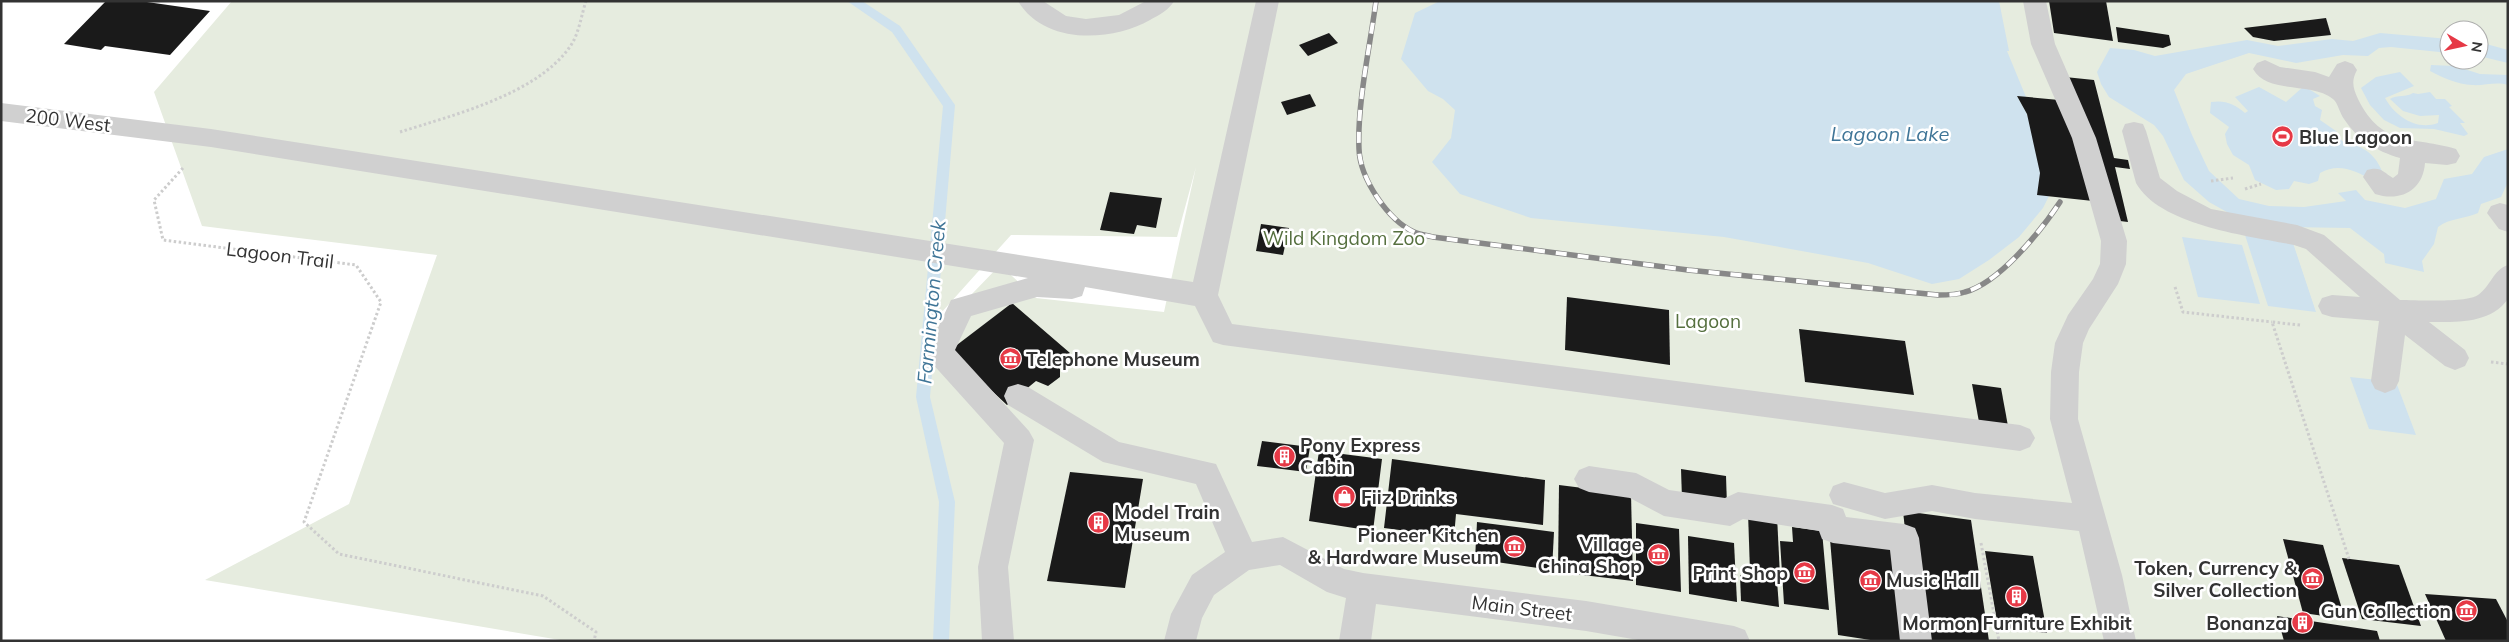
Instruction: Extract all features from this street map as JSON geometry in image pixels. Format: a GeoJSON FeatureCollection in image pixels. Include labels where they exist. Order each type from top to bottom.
{"type":"FeatureCollection","features":[{"type":"Feature","properties":{"kind":"street"},"geometry":{"type":"LineString","coordinates":[[1029,1],[1035,10],[1048,20],[1066,25],[1088,27],[1107,26],[1126,21],[1163,1]]}},
{"type":"Feature","properties":{"kind":"street"},"geometry":{"type":"LineString","coordinates":[[1268,1],[1204,295],[1223,334],[2020,438]]}},
{"type":"Feature","properties":{"kind":"street"},"geometry":{"type":"LineString","coordinates":[[2034,1],[2043,44],[2084,138],[2114,241],[2113,264],[2105,284],[2078,323],[2069,343],[2065,372],[2064,419],[2091,519],[2120,641]]}},
{"type":"Feature","properties":{"kind":"street"},"geometry":{"type":"LineString","coordinates":[[2265,69],[2274,75],[2315,81],[2344,94]]}},
{"type":"Feature","properties":{"kind":"street"},"geometry":{"type":"LineString","coordinates":[[2345,70],[2342,73],[2340,86],[2349,108],[2361,125],[2384,143],[2412,153],[2447,156]]}},
{"type":"Feature","properties":{"kind":"street","name":"200 West"},"geometry":{"type":"LineString","coordinates":[[1,112],[211,138],[1204,295]]}},
{"type":"Feature","properties":{"kind":"street"},"geometry":{"type":"LineString","coordinates":[[2130,138],[2149,183],[2168,198],[2206,218],[2297,235],[2315,242],[2394,311],[2455,358]]}},
{"type":"Feature","properties":{"kind":"street"},"geometry":{"type":"LineString","coordinates":[[2376,177],[2384,187],[2396,188],[2404,184],[2411,176],[2413,166],[2412,153]]}},
{"type":"Feature","properties":{"kind":"street"},"geometry":{"type":"LineString","coordinates":[[2132,188],[2168,198]]}},
{"type":"Feature","properties":{"kind":"street"},"geometry":{"type":"LineString","coordinates":[[998,641],[994,567],[1019,440],[940,353],[961,308],[1037,286],[1204,295]]}},
{"type":"Feature","properties":{"kind":"street"},"geometry":{"type":"LineString","coordinates":[[2332,306],[2394,311],[2452,310],[2483,306],[2504,292]]}},
{"type":"Feature","properties":{"kind":"street"},"geometry":{"type":"LineString","coordinates":[[2385,381],[2394,311]]}},
{"type":"Feature","properties":{"kind":"street"},"geometry":{"type":"LineString","coordinates":[[1018,396],[1112,453],[1206,474],[1244,557],[1203,585],[1188,614],[1180,641]]}},
{"type":"Feature","properties":{"kind":"street"},"geometry":{"type":"LineString","coordinates":[[1589,479],[1636,486],[1664,504],[1730,512],[1738,505],[1832,519],[1833,529],[1904,538],[1916,641]]}},
{"type":"Feature","properties":{"kind":"street"},"geometry":{"type":"LineString","coordinates":[[1844,495],[1885,506],[1932,498],[1975,506],[2091,519]]}},
{"type":"Feature","properties":{"kind":"street","name":"Main Street"},"geometry":{"type":"LineString","coordinates":[[1244,557],[1283,552],[1338,582],[1363,588],[1586,616],[1734,641]]}},
{"type":"Feature","properties":{"kind":"street"},"geometry":{"type":"LineString","coordinates":[[1355,641],[1363,588]]}},
{"type":"Feature","properties":{"kind":"path"},"geometry":{"type":"LineString","coordinates":[[394,135],[476,107],[536,80],[569,48],[586,1]]}},
{"type":"Feature","properties":{"kind":"path","name":"Lagoon Trail"},"geometry":{"type":"LineString","coordinates":[[211,138],[154,200],[163,240],[356,266],[381,302],[304,522],[339,554],[543,596],[596,632],[594,641]]}},
{"type":"Feature","properties":{"kind":"path"},"geometry":{"type":"LineString","coordinates":[[2218,180],[2233,178]]}},
{"type":"Feature","properties":{"kind":"path"},"geometry":{"type":"LineString","coordinates":[[2175,287],[2183,312],[2301,326]]}},
{"type":"Feature","properties":{"kind":"path"},"geometry":{"type":"LineString","coordinates":[[2272,322],[2349,559]]}},
{"type":"Feature","properties":{"kind":"path"},"geometry":{"type":"LineString","coordinates":[[1975,506],[1999,641]]}},
{"type":"Feature","properties":{"kind":"green space","name":"Lagoon"},"geometry":{"type":"Polygon","coordinates":[[[232,1],[2508,1],[2508,641],[566,641],[205,580],[349,504],[437,255],[202,226],[154,92],[232,1]],[[1196,167],[1177,237],[1011,235],[941,313],[939,328],[1000,265],[1036,298],[1164,312],[1196,167]]]}},
{"type":"Feature","properties":{"kind":"water","name":"Lagoon Lake"},"geometry":{"type":"Polygon","coordinates":[[[1440,1],[1999,1],[2009,51],[2007,51],[2026,97],[2017,96],[2027,114],[2049,196],[2043,208],[2019,237],[1989,260],[1959,279],[1932,284],[1868,263],[1724,237],[1531,218],[1460,194],[1432,162],[1451,138],[1455,110],[1443,99],[1428,91],[1401,59],[1415,13],[1440,1]]]}},
{"type":"Feature","properties":{"kind":"water"},"geometry":{"type":"Polygon","coordinates":[[[2380,33],[2439,38],[2439,52],[2391,47],[2379,48],[2368,56],[2343,55],[2296,63],[2249,53],[2186,74],[2174,90],[2209,171],[2239,199],[2269,206],[2304,207],[2346,201],[2338,193],[2356,190],[2365,200],[2405,208],[2436,199],[2444,179],[2472,174],[2484,157],[2508,149],[2508,182],[2501,197],[2481,204],[2478,213],[2447,222],[2438,227],[2434,244],[2422,261],[2424,272],[2385,263],[2384,254],[2350,228],[2280,227],[2234,216],[2209,202],[2184,180],[2163,136],[2154,125],[2109,97],[2101,84],[2097,72],[2110,48],[2134,50],[2155,56],[2247,40],[2278,46],[2332,39],[2353,41],[2380,33]]]}},
{"type":"Feature","properties":{"kind":"water"},"geometry":{"type":"Polygon","coordinates":[[[2489,45],[2508,50],[2508,63],[2489,58],[2489,45]]]}},
{"type":"Feature","properties":{"kind":"water"},"geometry":{"type":"Polygon","coordinates":[[[2431,65],[2439,65],[2439,70],[2468,70],[2480,74],[2508,75],[2508,85],[2499,83],[2466,84],[2456,82],[2430,71],[2431,65]]]}},
{"type":"Feature","properties":{"kind":"water"},"geometry":{"type":"Polygon","coordinates":[[[2400,72],[2414,86],[2385,98],[2394,111],[2414,123],[2430,125],[2438,123],[2439,115],[2420,116],[2403,111],[2390,99],[2413,93],[2430,92],[2436,99],[2445,99],[2452,106],[2449,107],[2465,123],[2460,123],[2468,134],[2464,136],[2434,129],[2400,128],[2384,120],[2370,105],[2361,88],[2376,77],[2400,72]]]}},
{"type":"Feature","properties":{"kind":"water","name":"Blue Lagoon"},"geometry":{"type":"Polygon","coordinates":[[[2304,86],[2320,96],[2313,99],[2315,106],[2322,110],[2320,120],[2336,131],[2342,141],[2356,145],[2371,154],[2379,164],[2382,171],[2373,180],[2347,169],[2334,168],[2320,173],[2318,181],[2309,184],[2294,181],[2289,189],[2276,190],[2255,180],[2249,165],[2233,155],[2227,144],[2225,134],[2229,127],[2210,113],[2211,102],[2230,103],[2245,113],[2248,111],[2235,97],[2259,87],[2286,102],[2304,86]]]}},
{"type":"Feature","properties":{"kind":"water"},"geometry":{"type":"Polygon","coordinates":[[[2245,235],[2292,240],[2316,312],[2268,306],[2245,235]]]}},
{"type":"Feature","properties":{"kind":"water"},"geometry":{"type":"Polygon","coordinates":[[[2182,237],[2242,245],[2260,304],[2198,297],[2182,237]]]}},
{"type":"Feature","properties":{"kind":"water"},"geometry":{"type":"Polygon","coordinates":[[[2350,377],[2396,382],[2416,435],[2369,429],[2350,377]]]}},
{"type":"Feature","properties":{"kind":"building"},"geometry":{"type":"Polygon","coordinates":[[[106,1],[140,1],[210,11],[170,55],[105,46],[101,50],[64,44],[106,1]]]}},
{"type":"Feature","properties":{"kind":"building"},"geometry":{"type":"Polygon","coordinates":[[[2049,1],[2106,1],[2113,41],[2054,33],[2049,1]]]}},
{"type":"Feature","properties":{"kind":"building"},"geometry":{"type":"Polygon","coordinates":[[[2326,18],[2331,35],[2274,41],[2253,37],[2244,28],[2326,18]]]}},
{"type":"Feature","properties":{"kind":"building"},"geometry":{"type":"Polygon","coordinates":[[[2116,27],[2169,35],[2171,45],[2163,48],[2118,42],[2116,27]]]}},
{"type":"Feature","properties":{"kind":"building"},"geometry":{"type":"Polygon","coordinates":[[[1329,33],[1338,43],[1308,56],[1299,45],[1329,33]]]}},
{"type":"Feature","properties":{"kind":"building"},"geometry":{"type":"Polygon","coordinates":[[[2065,77],[2094,80],[2114,158],[2128,160],[2130,169],[2115,167],[2128,222],[2096,218],[2093,201],[2037,195],[2040,173],[2027,114],[2017,96],[2070,101],[2065,77]]]}},
{"type":"Feature","properties":{"kind":"building"},"geometry":{"type":"Polygon","coordinates":[[[1310,94],[1316,106],[1287,115],[1281,102],[1310,94]]]}},
{"type":"Feature","properties":{"kind":"building"},"geometry":{"type":"Polygon","coordinates":[[[1110,192],[1162,198],[1156,228],[1137,225],[1134,234],[1100,230],[1110,192]]]}},
{"type":"Feature","properties":{"kind":"building"},"geometry":{"type":"Polygon","coordinates":[[[1261,224],[1289,228],[1283,255],[1256,251],[1261,224]]]}},
{"type":"Feature","properties":{"kind":"building"},"geometry":{"type":"Polygon","coordinates":[[[1567,297],[1669,310],[1670,365],[1565,350],[1567,297]]]}},
{"type":"Feature","properties":{"kind":"building","name":"Telephone Museum"},"geometry":{"type":"Polygon","coordinates":[[[1012,303],[1070,353],[1055,365],[1060,369],[1060,377],[1048,386],[1036,381],[1007,405],[949,351],[1012,303]]]}},
{"type":"Feature","properties":{"kind":"building"},"geometry":{"type":"Polygon","coordinates":[[[1799,329],[1905,341],[1914,395],[1805,382],[1799,329]]]}},
{"type":"Feature","properties":{"kind":"building"},"geometry":{"type":"Polygon","coordinates":[[[1972,384],[2001,388],[2008,426],[1979,422],[1972,384]]]}},
{"type":"Feature","properties":{"kind":"building","name":"Pony Express Cabin"},"geometry":{"type":"Polygon","coordinates":[[[1262,441],[1310,447],[1306,472],[1257,466],[1262,441]]]}},
{"type":"Feature","properties":{"kind":"building","name":"Fiiz Drinks"},"geometry":{"type":"Polygon","coordinates":[[[1319,451],[1382,459],[1373,531],[1309,521],[1319,451]]]}},
{"type":"Feature","properties":{"kind":"building"},"geometry":{"type":"Polygon","coordinates":[[[1392,459],[1545,480],[1543,525],[1456,514],[1454,537],[1384,528],[1392,459]]]}},
{"type":"Feature","properties":{"kind":"building"},"geometry":{"type":"Polygon","coordinates":[[[1681,469],[1726,476],[1727,506],[1682,499],[1681,469]]]}},
{"type":"Feature","properties":{"kind":"building","name":"Model Train Museum"},"geometry":{"type":"Polygon","coordinates":[[[1070,472],[1143,479],[1125,588],[1047,581],[1070,472]]]}},
{"type":"Feature","properties":{"kind":"building"},"geometry":{"type":"Polygon","coordinates":[[[1559,485],[1631,494],[1633,581],[1558,572],[1559,485]]]}},
{"type":"Feature","properties":{"kind":"building"},"geometry":{"type":"Polygon","coordinates":[[[1903,511],[1971,520],[1989,641],[1917,641],[1903,511]]]}},
{"type":"Feature","properties":{"kind":"building"},"geometry":{"type":"Polygon","coordinates":[[[1748,512],[1777,516],[1780,576],[1750,572],[1748,512]]]}},
{"type":"Feature","properties":{"kind":"building","name":"Pioneer Kitchen & Hardware Museum"},"geometry":{"type":"Polygon","coordinates":[[[1477,522],[1554,532],[1552,570],[1475,559],[1477,522]]]}},
{"type":"Feature","properties":{"kind":"building","name":"Village China Shop"},"geometry":{"type":"Polygon","coordinates":[[[1636,523],[1679,529],[1681,592],[1636,585],[1636,523]]]}},
{"type":"Feature","properties":{"kind":"building","name":"Print Shop"},"geometry":{"type":"Polygon","coordinates":[[[1792,527],[1822,531],[1829,610],[1784,604],[1780,541],[1793,542],[1792,527]]]}},
{"type":"Feature","properties":{"kind":"building"},"geometry":{"type":"Polygon","coordinates":[[[1688,536],[1734,543],[1737,602],[1689,594],[1688,536]]]}},
{"type":"Feature","properties":{"kind":"building","name":"Music Hall"},"geometry":{"type":"Polygon","coordinates":[[[1830,539],[1903,549],[1914,641],[1877,641],[1838,635],[1830,539]]]}},
{"type":"Feature","properties":{"kind":"building","name":"Token, Currency & Silver Collection"},"geometry":{"type":"Polygon","coordinates":[[[2283,539],[2323,545],[2345,619],[2303,613],[2283,539]]]}},
{"type":"Feature","properties":{"kind":"building","name":"Mormon Furniture Exhibit"},"geometry":{"type":"Polygon","coordinates":[[[1985,551],[2033,556],[2047,633],[1998,627],[1985,551]]]}},
{"type":"Feature","properties":{"kind":"building"},"geometry":{"type":"Polygon","coordinates":[[[2342,558],[2399,565],[2421,626],[2362,619],[2342,558]]]}},
{"type":"Feature","properties":{"kind":"building"},"geometry":{"type":"Polygon","coordinates":[[[1740,575],[1777,581],[1779,607],[1741,601],[1740,575]]]}},
{"type":"Feature","properties":{"kind":"building","name":"Gun Collection"},"geometry":{"type":"Polygon","coordinates":[[[2425,594],[2496,599],[2508,622],[2508,641],[2446,641],[2425,594]]]}},
{"type":"Feature","properties":{"kind":"building","name":"Bonanza"},"geometry":{"type":"Polygon","coordinates":[[[2277,616],[2377,631],[2380,641],[2284,641],[2277,616]]]}},
{"type":"Feature","properties":{"kind":"waterway","name":"Farmington Creek"},"geometry":{"type":"LineString","coordinates":[[853,1],[896,29],[949,105],[923,397],[947,502],[941,641]]}},
{"type":"Feature","properties":{"kind":"railway"},"geometry":{"type":"LineString","coordinates":[[1376,1],[1360,113],[1359,149],[1361,161],[1370,185],[1385,208],[1404,226],[1419,234],[1688,270],[1948,295],[1962,293],[1978,287],[1992,278],[2031,241],[2060,202]]}},
{"type":"Feature","properties":{"kind":"place","name":"Blue Lagoon"},"geometry":{"type":"Point","coordinates":[2283,137]}},
{"type":"Feature","properties":{"kind":"place","name":"Telephone Museum"},"geometry":{"type":"Point","coordinates":[1010,359]}},
{"type":"Feature","properties":{"kind":"place","name":"Pony Express Cabin"},"geometry":{"type":"Point","coordinates":[1284,456]}},
{"type":"Feature","properties":{"kind":"place","name":"Fiiz Drinks"},"geometry":{"type":"Point","coordinates":[1345,497]}},
{"type":"Feature","properties":{"kind":"place","name":"Model Train Museum"},"geometry":{"type":"Point","coordinates":[1098,523]}},
{"type":"Feature","properties":{"kind":"place","name":"Pioneer Kitchen & Hardware Museum"},"geometry":{"type":"Point","coordinates":[1515,546]}},
{"type":"Feature","properties":{"kind":"place","name":"Village China Shop"},"geometry":{"type":"Point","coordinates":[1658,555]}},
{"type":"Feature","properties":{"kind":"place","name":"Print Shop"},"geometry":{"type":"Point","coordinates":[1804,573]}},
{"type":"Feature","properties":{"kind":"place","name":"Token, Currency & Silver Collection"},"geometry":{"type":"Point","coordinates":[2313,579]}},
{"type":"Feature","properties":{"kind":"place","name":"Music Hall"},"geometry":{"type":"Point","coordinates":[1870,580]}},
{"type":"Feature","properties":{"kind":"place","name":"Mormon Furniture Exhibit"},"geometry":{"type":"Point","coordinates":[2017,597]}},
{"type":"Feature","properties":{"kind":"place","name":"Gun Collection"},"geometry":{"type":"Point","coordinates":[2467,611]}},
{"type":"Feature","properties":{"kind":"place","name":"Bonanza"},"geometry":{"type":"Point","coordinates":[2303,623]}},
{"type":"Feature","properties":{"kind":"park label","name":"Wild Kingdom Zoo"},"geometry":{"type":"Point","coordinates":[1344,238]}}]}
